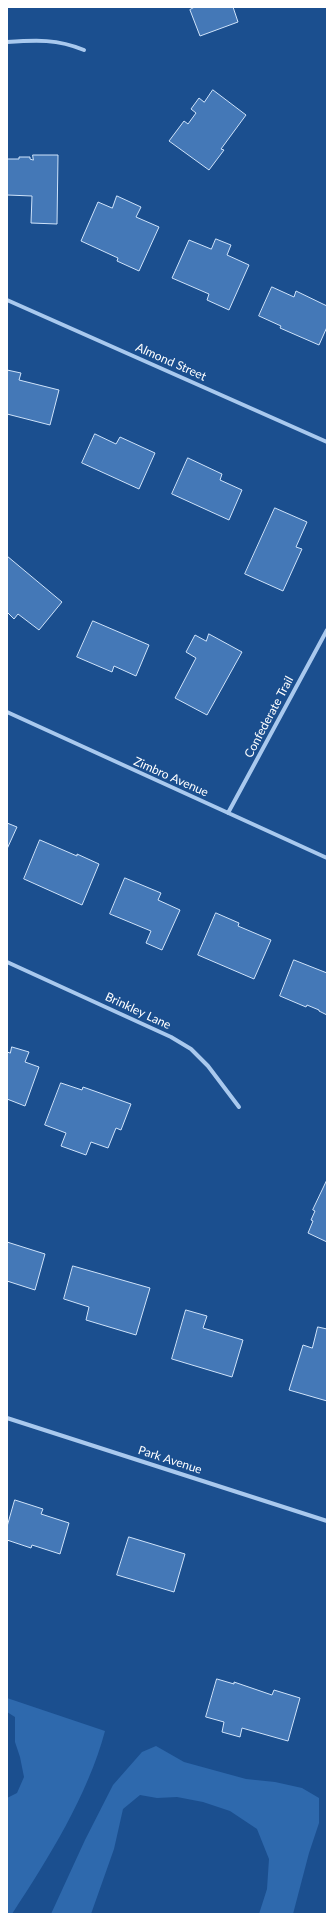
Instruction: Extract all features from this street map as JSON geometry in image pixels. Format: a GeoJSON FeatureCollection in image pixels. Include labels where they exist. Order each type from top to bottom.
{"type":"FeatureCollection","features":[{"type":"Feature","properties":{"kind":"street"},"geometry":{"type":"LineString","coordinates":[[7,42],[41,39],[67,43],[84,50]]}},
{"type":"Feature","properties":{"kind":"street","name":"Almond Street"},"geometry":{"type":"LineString","coordinates":[[7,300],[327,442]]}},
{"type":"Feature","properties":{"kind":"street","name":"Confederate Trail"},"geometry":{"type":"LineString","coordinates":[[228,813],[327,630]]}},
{"type":"Feature","properties":{"kind":"street","name":"Zimbro Avenue"},"geometry":{"type":"LineString","coordinates":[[7,712],[327,858]]}},
{"type":"Feature","properties":{"kind":"street","name":"Brinkley Lane"},"geometry":{"type":"LineString","coordinates":[[7,962],[171,1037],[191,1049],[208,1066],[239,1106]]}},
{"type":"Feature","properties":{"kind":"street","name":"Park Avenue"},"geometry":{"type":"LineString","coordinates":[[7,1418],[327,1522]]}},
{"type":"Feature","properties":{"kind":"shaded area"},"geometry":{"type":"Polygon","coordinates":[[[7,1698],[105,1731],[98,1755],[78,1803],[53,1849],[12,1914],[7,1914],[7,1798],[17,1793],[24,1777],[15,1742],[15,1717],[7,1712],[7,1698]]]}},
{"type":"Feature","properties":{"kind":"shaded area"},"geometry":{"type":"Polygon","coordinates":[[[156,1746],[184,1762],[246,1779],[275,1782],[302,1788],[319,1798],[319,1823],[309,1853],[293,1914],[259,1914],[267,1889],[269,1859],[257,1829],[230,1811],[203,1802],[177,1797],[157,1798],[140,1795],[123,1809],[114,1849],[91,1914],[51,1914],[85,1840],[113,1785],[142,1752],[156,1746]]]}},
{"type":"Feature","properties":{"kind":"building"},"geometry":{"type":"Polygon","coordinates":[[[195,7],[233,7],[238,22],[200,36],[190,10],[195,7]]]}},
{"type":"Feature","properties":{"kind":"building"},"geometry":{"type":"Polygon","coordinates":[[[213,90],[246,115],[221,149],[224,150],[209,170],[169,141],[184,121],[188,124],[196,113],[191,109],[199,98],[204,102],[213,90]]]}},
{"type":"Feature","properties":{"kind":"building"},"geometry":{"type":"Polygon","coordinates":[[[33,155],[58,155],[57,224],[31,223],[32,196],[7,195],[7,159],[30,157],[30,159],[33,160],[33,155]]]}},
{"type":"Feature","properties":{"kind":"building"},"geometry":{"type":"Polygon","coordinates":[[[117,196],[141,207],[136,217],[159,227],[139,271],[117,261],[118,258],[81,241],[98,202],[112,208],[117,196]]]}},
{"type":"Feature","properties":{"kind":"building"},"geometry":{"type":"Polygon","coordinates":[[[216,239],[231,245],[227,255],[249,265],[229,310],[207,300],[209,294],[172,278],[189,240],[211,249],[216,239]]]}},
{"type":"Feature","properties":{"kind":"building"},"geometry":{"type":"Polygon","coordinates":[[[272,287],[294,297],[296,291],[327,306],[327,327],[319,345],[280,328],[281,326],[259,316],[272,287]]]}},
{"type":"Feature","properties":{"kind":"building"},"geometry":{"type":"Polygon","coordinates":[[[7,370],[21,373],[19,380],[59,390],[50,425],[7,414],[7,370]]]}},
{"type":"Feature","properties":{"kind":"building"},"geometry":{"type":"Polygon","coordinates":[[[95,434],[116,444],[120,437],[155,453],[139,489],[82,463],[95,434]]]}},
{"type":"Feature","properties":{"kind":"building"},"geometry":{"type":"Polygon","coordinates":[[[188,458],[222,474],[220,480],[242,490],[229,520],[172,494],[188,458]]]}},
{"type":"Feature","properties":{"kind":"building"},"geometry":{"type":"Polygon","coordinates":[[[275,508],[307,522],[296,547],[302,549],[283,591],[245,574],[275,508]]]}},
{"type":"Feature","properties":{"kind":"building"},"geometry":{"type":"Polygon","coordinates":[[[7,556],[62,602],[39,630],[18,614],[14,619],[7,612],[7,556]]]}},
{"type":"Feature","properties":{"kind":"building"},"geometry":{"type":"Polygon","coordinates":[[[93,621],[149,645],[136,676],[114,666],[112,672],[77,657],[93,621]]]}},
{"type":"Feature","properties":{"kind":"building"},"geometry":{"type":"Polygon","coordinates":[[[209,634],[242,652],[207,715],[175,698],[196,658],[186,652],[195,635],[206,641],[209,634]]]}},
{"type":"Feature","properties":{"kind":"building"},"geometry":{"type":"Polygon","coordinates":[[[7,823],[17,827],[7,849],[7,823]]]}},
{"type":"Feature","properties":{"kind":"building"},"geometry":{"type":"Polygon","coordinates":[[[40,840],[99,864],[82,905],[24,879],[40,840]]]}},
{"type":"Feature","properties":{"kind":"building"},"geometry":{"type":"Polygon","coordinates":[[[125,878],[161,893],[158,900],[180,910],[162,950],[146,943],[151,931],[110,914],[125,878]]]}},
{"type":"Feature","properties":{"kind":"building"},"geometry":{"type":"Polygon","coordinates":[[[216,913],[239,923],[238,926],[271,940],[254,979],[198,955],[216,913]]]}},
{"type":"Feature","properties":{"kind":"building"},"geometry":{"type":"Polygon","coordinates":[[[294,960],[327,973],[327,1015],[307,1005],[306,1007],[280,996],[294,960]]]}},
{"type":"Feature","properties":{"kind":"building"},"geometry":{"type":"Polygon","coordinates":[[[12,1047],[29,1052],[25,1062],[39,1067],[25,1106],[7,1099],[7,1052],[10,1053],[12,1047]]]}},
{"type":"Feature","properties":{"kind":"building"},"geometry":{"type":"Polygon","coordinates":[[[61,1083],[82,1090],[83,1087],[131,1104],[121,1130],[116,1128],[108,1148],[91,1142],[86,1155],[61,1146],[66,1133],[45,1125],[61,1083]]]}},
{"type":"Feature","properties":{"kind":"building"},"geometry":{"type":"Polygon","coordinates":[[[327,1180],[327,1242],[308,1233],[313,1221],[311,1220],[315,1211],[313,1210],[327,1180]]]}},
{"type":"Feature","properties":{"kind":"building"},"geometry":{"type":"Polygon","coordinates":[[[7,1242],[45,1254],[35,1290],[7,1281],[7,1242]]]}},
{"type":"Feature","properties":{"kind":"building"},"geometry":{"type":"Polygon","coordinates":[[[73,1266],[150,1288],[136,1335],[86,1320],[89,1307],[64,1299],[73,1266]]]}},
{"type":"Feature","properties":{"kind":"building"},"geometry":{"type":"Polygon","coordinates":[[[186,1310],[207,1316],[203,1328],[243,1340],[232,1377],[172,1359],[186,1310]]]}},
{"type":"Feature","properties":{"kind":"building"},"geometry":{"type":"Polygon","coordinates":[[[318,1327],[327,1329],[327,1401],[289,1390],[303,1345],[312,1348],[318,1327]]]}},
{"type":"Feature","properties":{"kind":"building"},"geometry":{"type":"Polygon","coordinates":[[[15,1500],[43,1509],[41,1514],[69,1523],[60,1554],[32,1545],[31,1548],[7,1540],[7,1527],[15,1500]]]}},
{"type":"Feature","properties":{"kind":"building"},"geometry":{"type":"Polygon","coordinates":[[[129,1537],[185,1554],[174,1592],[117,1575],[129,1537]]]}},
{"type":"Feature","properties":{"kind":"building"},"geometry":{"type":"Polygon","coordinates":[[[217,1679],[234,1684],[234,1682],[272,1695],[274,1690],[300,1698],[288,1741],[242,1728],[240,1737],[222,1732],[224,1722],[206,1717],[217,1679]]]}}]}
